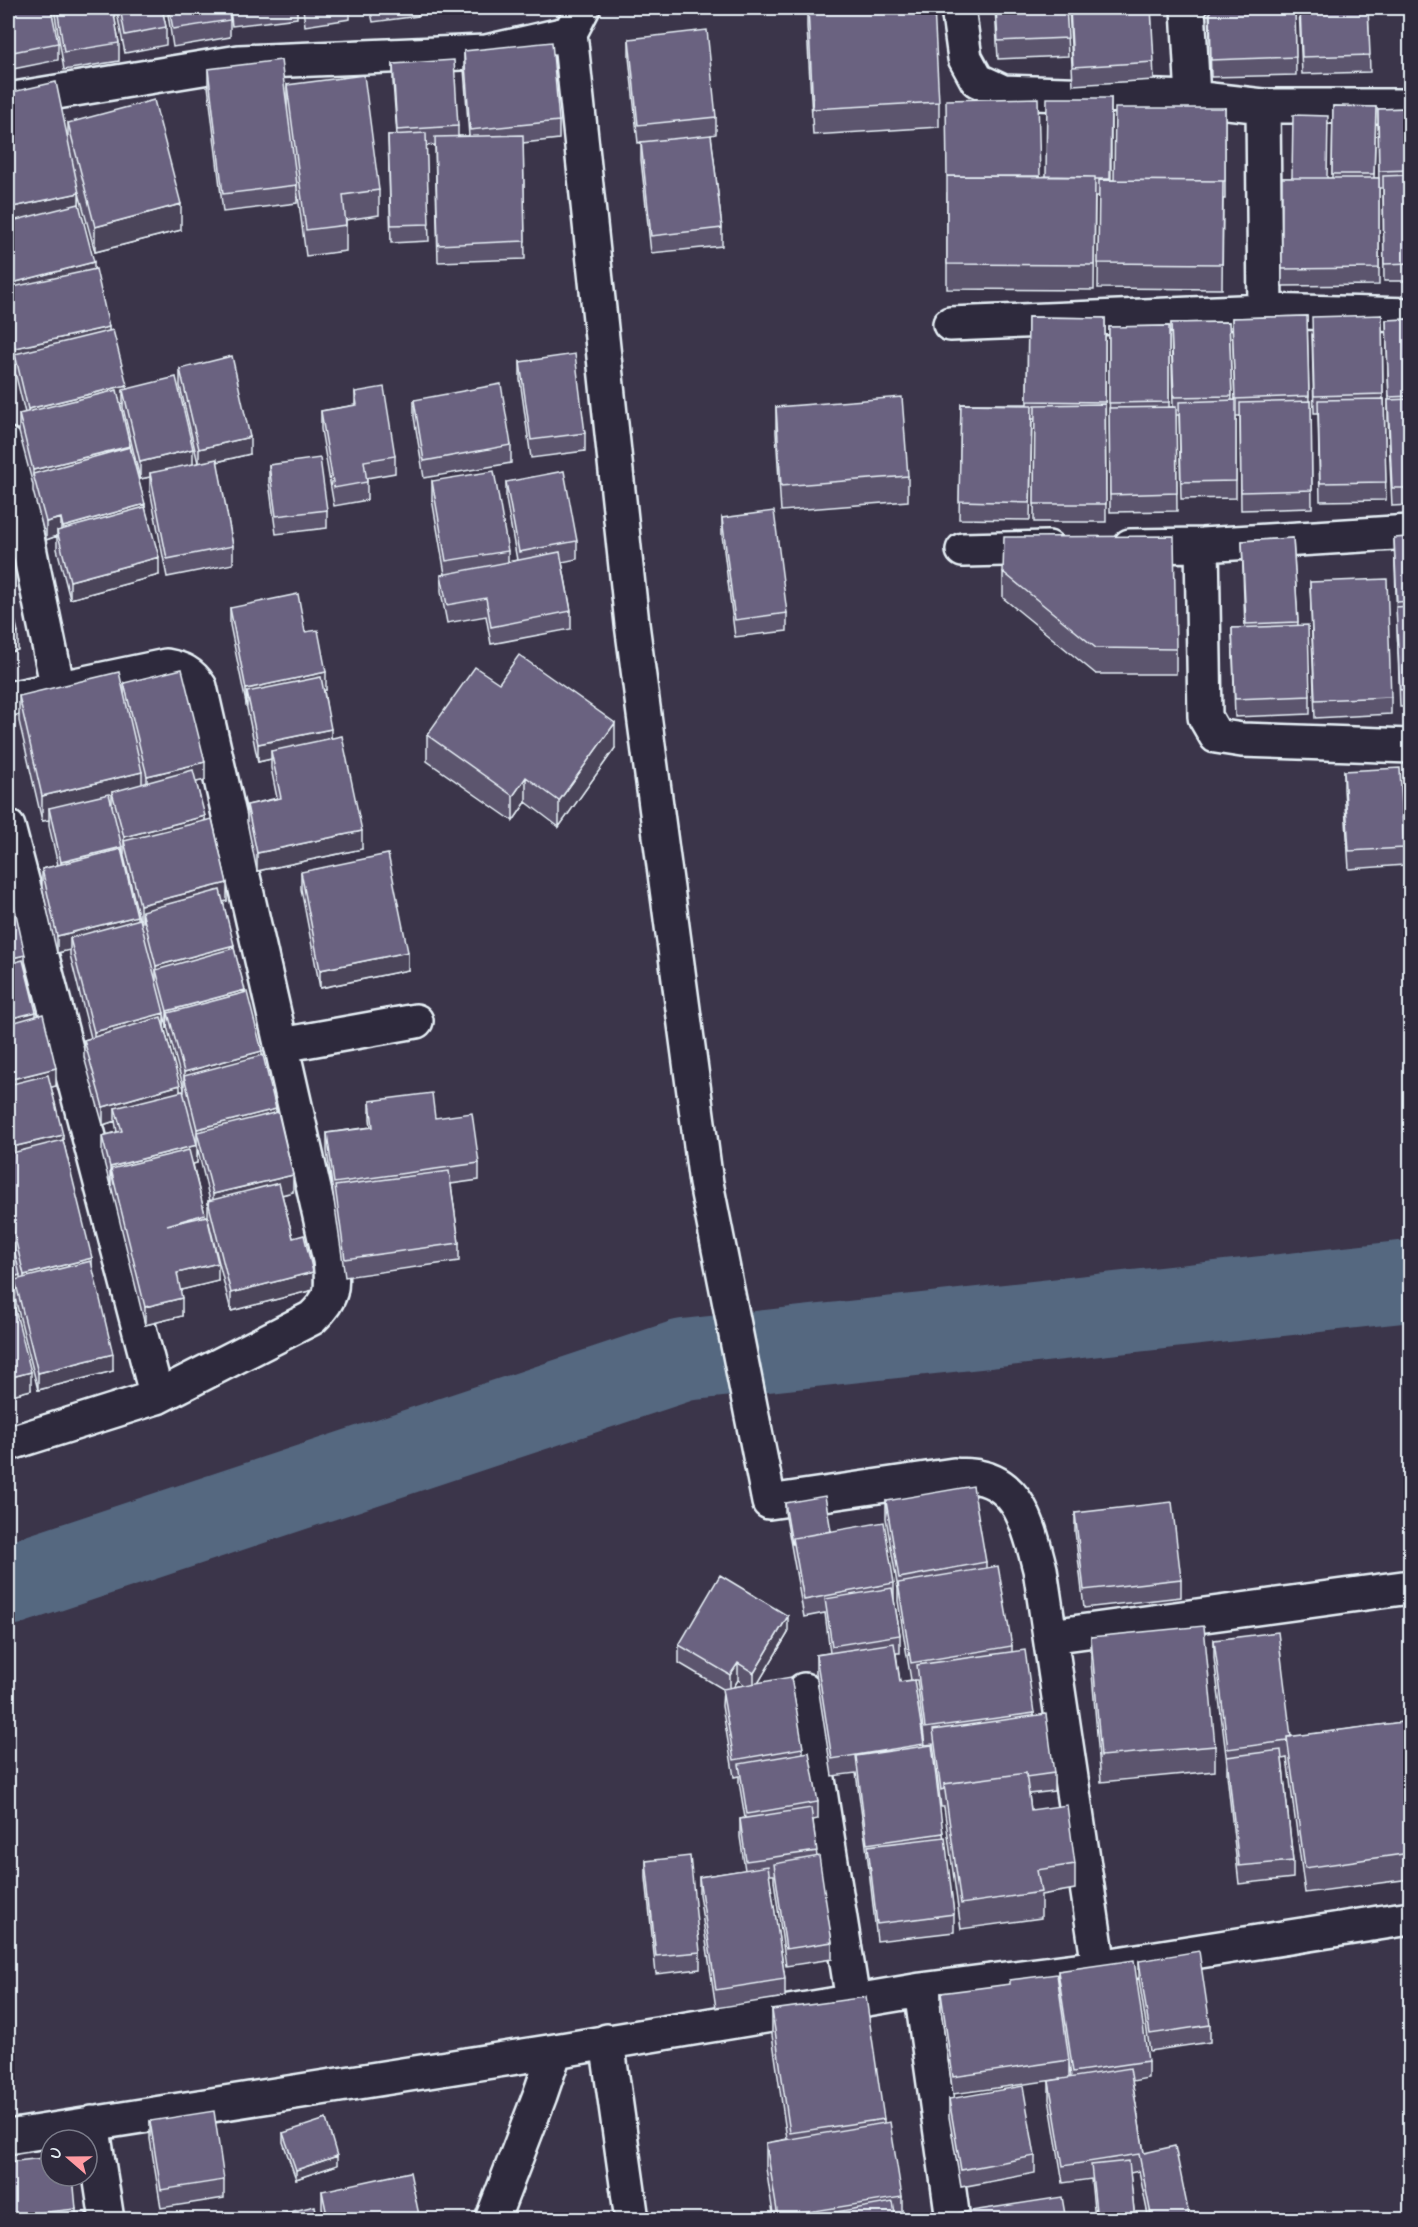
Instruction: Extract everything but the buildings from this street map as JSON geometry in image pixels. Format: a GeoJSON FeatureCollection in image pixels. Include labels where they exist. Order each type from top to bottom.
{"type":"FeatureCollection","features":[{"type":"Feature","properties":{"kind":"street"},"geometry":{"type":"LineString","coordinates":[[958,8],[965,58],[977,80],[1003,92],[1193,98],[1263,106],[1410,106]]}},
{"type":"Feature","properties":{"kind":"street"},"geometry":{"type":"LineString","coordinates":[[1188,8],[1193,98]]}},
{"type":"Feature","properties":{"kind":"street"},"geometry":{"type":"LineString","coordinates":[[8,100],[239,62],[486,52],[584,14],[632,624],[706,1183],[769,1502],[954,1475],[979,1477],[998,1485],[1012,1496],[1027,1520],[1040,1569],[1099,1967]]}},
{"type":"Feature","properties":{"kind":"street"},"geometry":{"type":"LineString","coordinates":[[1263,106],[1265,311]]}},
{"type":"Feature","properties":{"kind":"street"},"geometry":{"type":"LineString","coordinates":[[950,324],[1265,311],[1410,315]]}},
{"type":"Feature","properties":{"kind":"street"},"geometry":{"type":"LineString","coordinates":[[8,446],[58,689]]}},
{"type":"Feature","properties":{"kind":"street"},"geometry":{"type":"LineString","coordinates":[[963,550],[1202,545],[1410,532]]}},
{"type":"Feature","properties":{"kind":"street"},"geometry":{"type":"LineString","coordinates":[[1202,545],[1205,717],[1216,736],[1242,740],[1410,746]]}},
{"type":"Feature","properties":{"kind":"street"},"geometry":{"type":"LineString","coordinates":[[8,699],[166,666],[181,669],[193,676],[200,687],[282,1045],[333,1285],[324,1307],[312,1318],[157,1397],[8,1444]]}},
{"type":"Feature","properties":{"kind":"street"},"geometry":{"type":"LineString","coordinates":[[8,827],[157,1397]]}},
{"type":"Feature","properties":{"kind":"street"},"geometry":{"type":"LineString","coordinates":[[282,1045],[416,1021]]}},
{"type":"Feature","properties":{"kind":"street"},"geometry":{"type":"LineString","coordinates":[[1050,1636],[1410,1587]]}},
{"type":"Feature","properties":{"kind":"street"},"geometry":{"type":"LineString","coordinates":[[804,1690],[853,2001]]}},
{"type":"Feature","properties":{"kind":"street"},"geometry":{"type":"LineString","coordinates":[[8,2137],[555,2051],[921,1990],[1099,1967],[1410,1918]]}},
{"type":"Feature","properties":{"kind":"street"},"geometry":{"type":"LineString","coordinates":[[921,1990],[952,2220]]}},
{"type":"Feature","properties":{"kind":"street"},"geometry":{"type":"LineString","coordinates":[[607,2041],[632,2220]]}},
{"type":"Feature","properties":{"kind":"street"},"geometry":{"type":"LineString","coordinates":[[492,2220],[555,2051]]}},
{"type":"Feature","properties":{"kind":"street"},"geometry":{"type":"LineString","coordinates":[[92,2124],[108,2220]]}},
{"type":"Feature","properties":{"kind":"waterway"},"geometry":{"type":"LineString","coordinates":[[8,1585],[684,1360],[1410,1281]]}}]}
